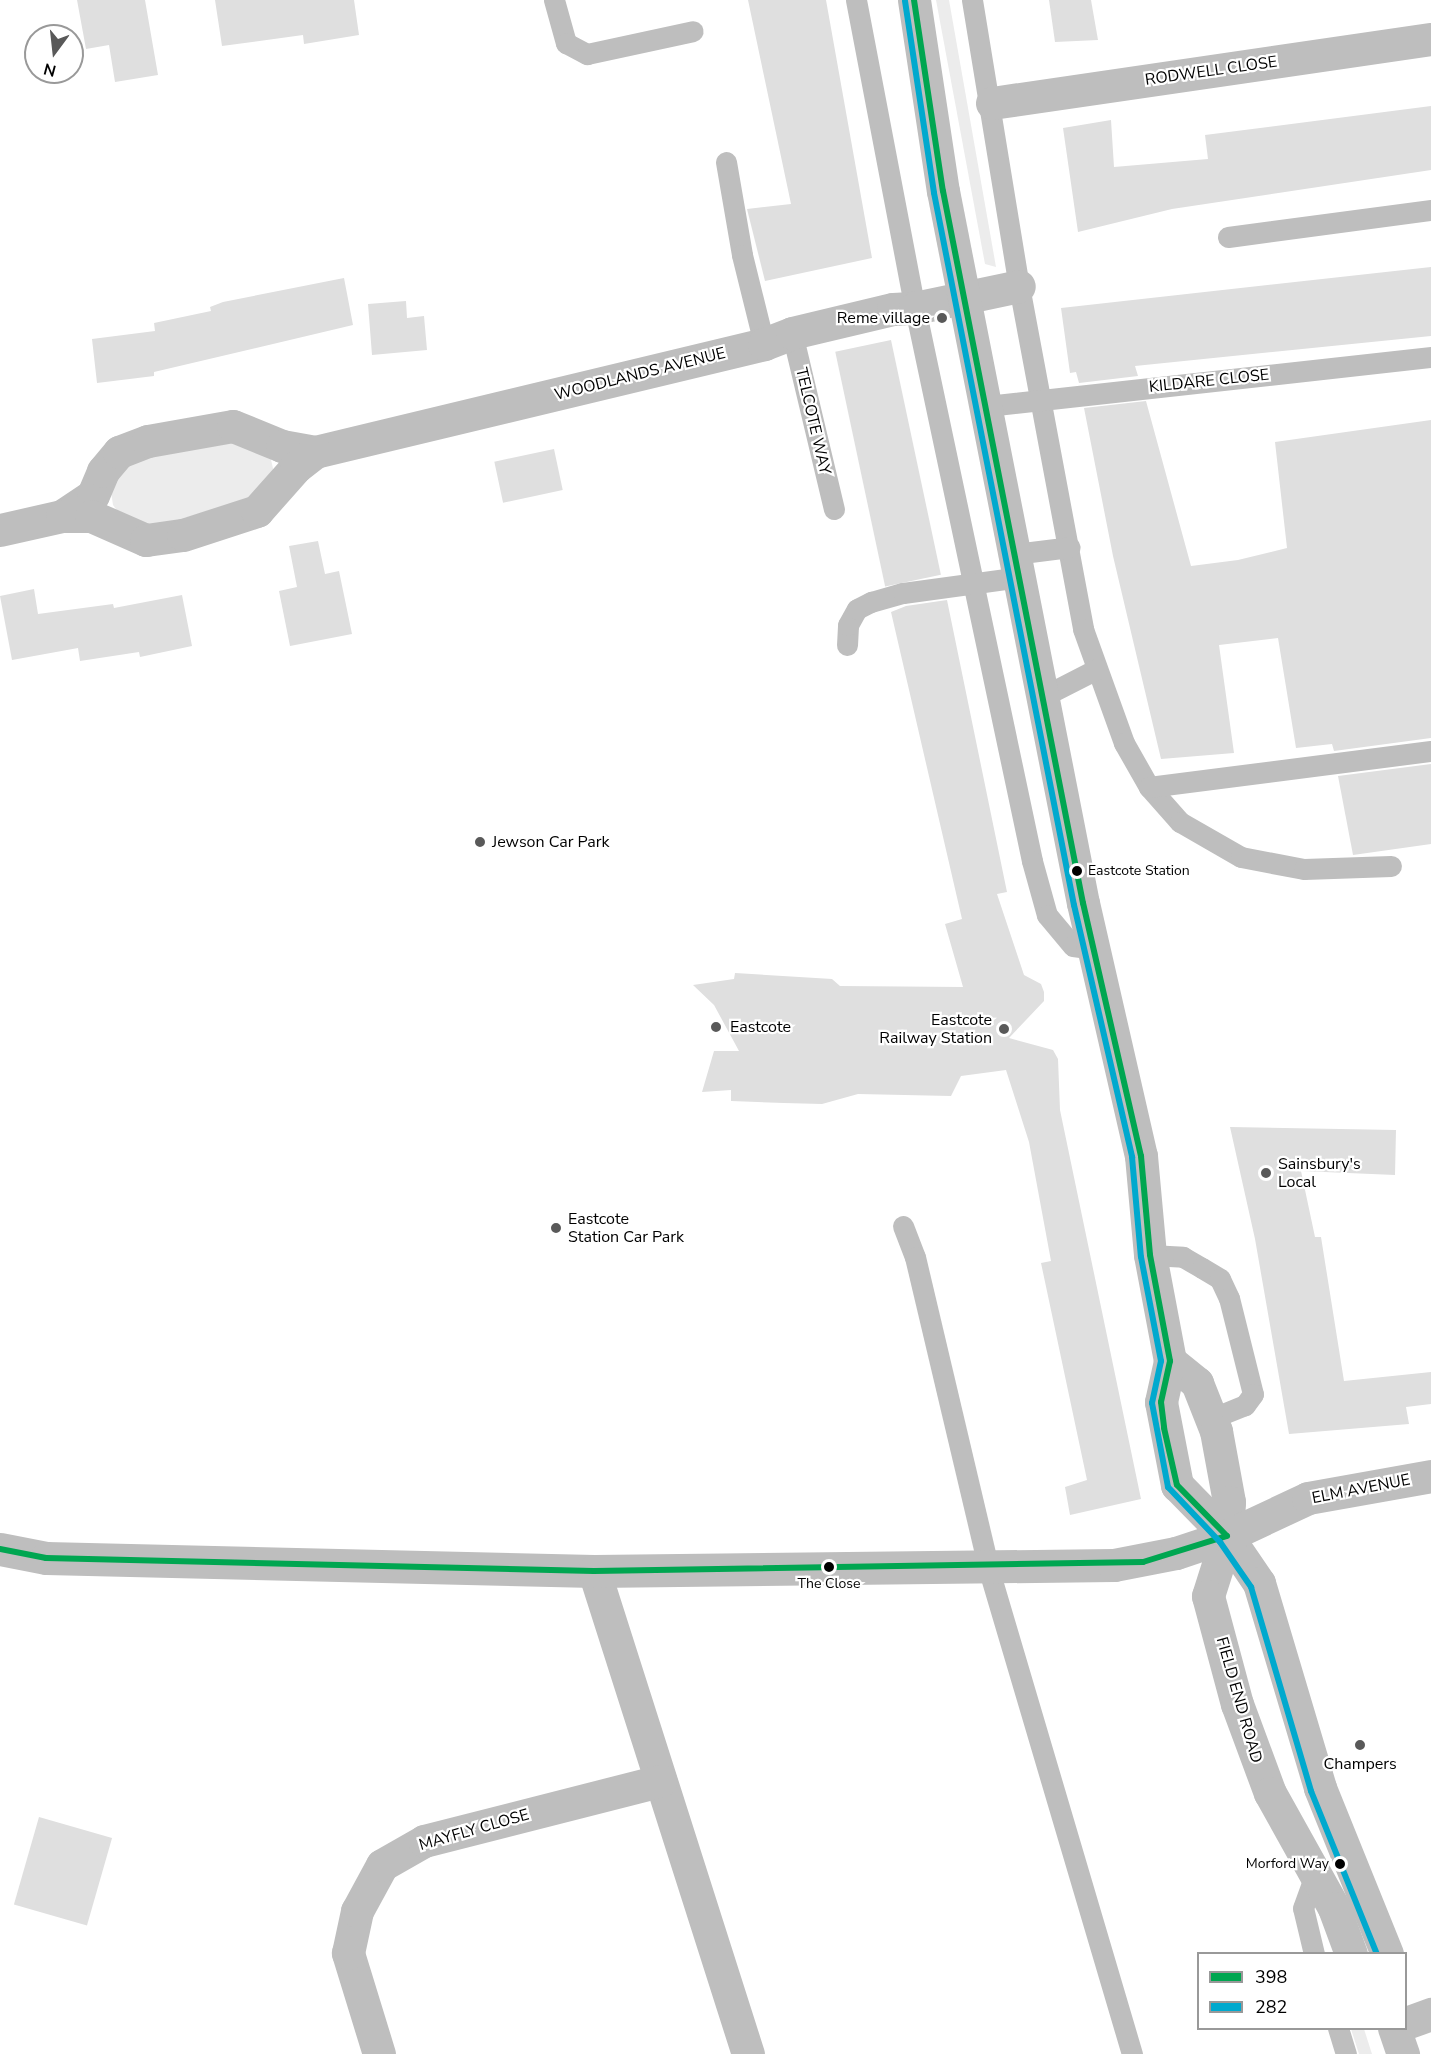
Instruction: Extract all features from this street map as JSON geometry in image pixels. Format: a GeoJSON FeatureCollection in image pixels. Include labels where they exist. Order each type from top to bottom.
{"type":"FeatureCollection","features":[{"type":"Feature","properties":{"kind":"street"},"geometry":{"type":"LineString","coordinates":[[914,0],[941,180],[1094,949],[1127,1084],[1141,1156],[1150,1255],[1170,1361],[1161,1402],[1177,1485],[1227,1536],[1259,1582],[1317,1778],[1387,1952]]}},
{"type":"Feature","properties":{"kind":"street","name":"RODWELL CLOSE"},"geometry":{"type":"LineString","coordinates":[[992,103],[1431,39]]}},
{"type":"Feature","properties":{"kind":"street","name":"WOODLANDS AVENUE"},"geometry":{"type":"LineString","coordinates":[[62,516],[93,495],[103,471],[118,452],[148,441],[233,426],[282,446],[315,452],[893,309],[915,308],[1019,285]]}},
{"type":"Feature","properties":{"kind":"street","name":"WOODLANDS AVENUE"},"geometry":{"type":"LineString","coordinates":[[0,530],[62,516],[91,516],[146,540],[183,535],[257,512],[296,467],[315,452]]}},
{"type":"Feature","properties":{"kind":"street","name":"FIELD END ROAD"},"geometry":{"type":"LineString","coordinates":[[1170,1361],[1197,1383],[1213,1418],[1229,1503],[1227,1536],[1208,1596],[1259,1768],[1334,1908],[1351,1952]]}},
{"type":"Feature","properties":{"kind":"street","name":"ELM AVENUE"},"geometry":{"type":"LineString","coordinates":[[0,1549],[46,1558],[594,1570],[988,1567],[1143,1562],[1227,1536],[1308,1498],[1431,1476]]}},
{"type":"Feature","properties":{"kind":"street"},"geometry":{"type":"LineString","coordinates":[[594,1570],[748,2054]]}},
{"type":"Feature","properties":{"kind":"street","name":"MAYFLY CLOSE"},"geometry":{"type":"LineString","coordinates":[[378,2054],[348,1953],[357,1911],[382,1864],[424,1841],[660,1781]]}},
{"type":"Feature","properties":{"kind":"street"},"geometry":{"type":"LineString","coordinates":[[1407,2023],[1431,2014]]}},
{"type":"Feature","properties":{"kind":"street"},"geometry":{"type":"LineString","coordinates":[[1395,2030],[1402,2054]]}},
{"type":"Feature","properties":{"kind":"lane"},"geometry":{"type":"LineString","coordinates":[[554,0],[566,43],[587,54],[693,31]]}},
{"type":"Feature","properties":{"kind":"lane"},"geometry":{"type":"LineString","coordinates":[[856,0],[915,308],[1032,861],[1047,915],[1073,946],[1094,949]]}},
{"type":"Feature","properties":{"kind":"lane"},"geometry":{"type":"LineString","coordinates":[[972,0],[992,103],[1019,285],[1070,547],[1083,629],[1125,743],[1149,787],[1180,822],[1241,857],[1304,869],[1391,866]]}},
{"type":"Feature","properties":{"kind":"lane","name":"TELCOTE WAY"},"geometry":{"type":"LineString","coordinates":[[726,162],[742,255],[778,339],[834,509]]}},
{"type":"Feature","properties":{"kind":"lane"},"geometry":{"type":"LineString","coordinates":[[1228,237],[1431,210]]}},
{"type":"Feature","properties":{"kind":"lane","name":"KILDARE CLOSE"},"geometry":{"type":"LineString","coordinates":[[987,406],[1431,357]]}},
{"type":"Feature","properties":{"kind":"lane"},"geometry":{"type":"LineString","coordinates":[[847,645],[848,625],[857,609],[903,593],[975,584],[1070,547]]}},
{"type":"Feature","properties":{"kind":"lane"},"geometry":{"type":"LineString","coordinates":[[1044,696],[1097,669]]}},
{"type":"Feature","properties":{"kind":"lane"},"geometry":{"type":"LineString","coordinates":[[1149,787],[1431,751]]}},
{"type":"Feature","properties":{"kind":"lane"},"geometry":{"type":"LineString","coordinates":[[903,1226],[915,1257],[988,1567],[1132,2054]]}},
{"type":"Feature","properties":{"kind":"lane"},"geometry":{"type":"LineString","coordinates":[[1150,1255],[1183,1257],[1220,1280],[1229,1298],[1253,1394],[1245,1405],[1213,1418]]}},
{"type":"Feature","properties":{"kind":"lane"},"geometry":{"type":"LineString","coordinates":[[1314,1952],[1303,1908],[1315,1875]]}},
{"type":"Feature","properties":{"kind":"lane"},"geometry":{"type":"LineString","coordinates":[[1339,2030],[1347,2054]]}},
{"type":"Feature","properties":{"kind":"shaded area"},"geometry":{"type":"Polygon","coordinates":[[[936,0],[949,0],[996,267],[985,264],[936,0]]]}},
{"type":"Feature","properties":{"kind":"shaded area"},"geometry":{"type":"Polygon","coordinates":[[[224,439],[270,455],[274,473],[263,495],[143,530],[124,520],[113,505],[110,485],[122,461],[224,439]]]}},
{"type":"Feature","properties":{"kind":"shaded area"},"geometry":{"type":"Polygon","coordinates":[[[1351,2030],[1364,2030],[1372,2054],[1359,2054],[1351,2030]]]}},
{"type":"Feature","properties":{"kind":"building"},"geometry":{"type":"Polygon","coordinates":[[[77,0],[145,0],[158,75],[115,82],[109,45],[86,49],[84,24],[81,24],[77,0]]]}},
{"type":"Feature","properties":{"kind":"building"},"geometry":{"type":"Polygon","coordinates":[[[215,0],[354,0],[359,35],[304,44],[303,35],[222,46],[215,0]]]}},
{"type":"Feature","properties":{"kind":"building"},"geometry":{"type":"Polygon","coordinates":[[[748,0],[826,0],[872,258],[765,281],[747,209],[791,204],[748,0]]]}},
{"type":"Feature","properties":{"kind":"building"},"geometry":{"type":"Polygon","coordinates":[[[1049,0],[1091,0],[1098,40],[1055,42],[1049,0]]]}},
{"type":"Feature","properties":{"kind":"building"},"geometry":{"type":"Polygon","coordinates":[[[1431,106],[1431,170],[1172,209],[1078,232],[1063,128],[1111,120],[1114,167],[1208,159],[1205,135],[1431,106]]]}},
{"type":"Feature","properties":{"kind":"building"},"geometry":{"type":"Polygon","coordinates":[[[1431,267],[1431,336],[1135,366],[1138,376],[1079,383],[1076,372],[1070,373],[1061,308],[1431,267]]]}},
{"type":"Feature","properties":{"kind":"building"},"geometry":{"type":"Polygon","coordinates":[[[344,278],[353,325],[154,372],[154,376],[97,383],[92,339],[155,331],[154,323],[211,311],[210,307],[223,302],[344,278]]]}},
{"type":"Feature","properties":{"kind":"building"},"geometry":{"type":"Polygon","coordinates":[[[406,301],[407,318],[424,316],[427,350],[372,355],[368,304],[406,301]]]}},
{"type":"Feature","properties":{"kind":"building"},"geometry":{"type":"Polygon","coordinates":[[[891,340],[941,575],[885,587],[835,352],[891,340]]]}},
{"type":"Feature","properties":{"kind":"building"},"geometry":{"type":"Polygon","coordinates":[[[1146,401],[1191,566],[1238,560],[1287,548],[1275,442],[1431,420],[1431,738],[1334,751],[1332,744],[1296,748],[1278,638],[1219,645],[1234,753],[1161,759],[1113,556],[1084,408],[1146,401]]]}},
{"type":"Feature","properties":{"kind":"building"},"geometry":{"type":"Polygon","coordinates":[[[554,449],[563,490],[503,503],[494,462],[554,449]]]}},
{"type":"Feature","properties":{"kind":"building"},"geometry":{"type":"Polygon","coordinates":[[[318,541],[325,574],[339,571],[352,634],[290,646],[279,591],[297,587],[289,546],[318,541]]]}},
{"type":"Feature","properties":{"kind":"building"},"geometry":{"type":"Polygon","coordinates":[[[34,589],[38,614],[113,604],[114,608],[182,595],[192,646],[140,657],[139,652],[80,661],[78,648],[12,660],[0,596],[34,589]]]}},
{"type":"Feature","properties":{"kind":"building"},"geometry":{"type":"Polygon","coordinates":[[[947,600],[1007,892],[997,894],[1024,975],[1041,984],[1044,992],[1044,1001],[1009,1038],[1053,1050],[1058,1059],[1060,1110],[1141,1499],[1070,1515],[1065,1487],[1087,1480],[1041,1263],[1051,1261],[1029,1142],[1006,1070],[961,1076],[951,1096],[858,1094],[822,1104],[731,1101],[731,1090],[702,1092],[714,1051],[739,1051],[714,1005],[693,985],[734,979],[735,973],[832,979],[840,986],[963,987],[945,924],[962,919],[891,612],[906,606],[947,600]]]}},
{"type":"Feature","properties":{"kind":"building"},"geometry":{"type":"Polygon","coordinates":[[[1431,764],[1431,844],[1353,855],[1338,776],[1431,764]]]}},
{"type":"Feature","properties":{"kind":"building"},"geometry":{"type":"Polygon","coordinates":[[[1230,1127],[1396,1130],[1395,1175],[1301,1171],[1315,1237],[1321,1237],[1344,1381],[1431,1372],[1431,1404],[1406,1407],[1409,1424],[1289,1434],[1255,1239],[1230,1127]]]}},
{"type":"Feature","properties":{"kind":"building"},"geometry":{"type":"Polygon","coordinates":[[[39,1817],[112,1838],[87,1925],[14,1904],[39,1817]]]}},
{"type":"Feature","properties":{"kind":"transit line","name":"398"},"geometry":{"type":"LineString","coordinates":[[914,0],[943,191],[1083,903],[1141,1156],[1150,1255],[1170,1361],[1161,1402],[1164,1428],[1177,1485],[1227,1536]]}},
{"type":"Feature","properties":{"kind":"transit line","name":"282"},"geometry":{"type":"LineString","coordinates":[[905,1],[934,193],[1074,905],[1132,1157],[1141,1257],[1161,1361],[1152,1403],[1168,1487],[1220,1542],[1251,1587],[1311,1791],[1376,1952]]}},
{"type":"Feature","properties":{"kind":"transit line","name":"398"},"geometry":{"type":"LineString","coordinates":[[0,1549],[46,1558],[594,1571],[1143,1562],[1227,1536]]}},
{"type":"Feature","properties":{"kind":"place","name":"Reme village"},"geometry":{"type":"Point","coordinates":[942,318]}},
{"type":"Feature","properties":{"kind":"place","name":"Jewson Car Park"},"geometry":{"type":"Point","coordinates":[480,842]}},
{"type":"Feature","properties":{"kind":"place","name":"Eastcote Station"},"geometry":{"type":"Point","coordinates":[1077,871]}},
{"type":"Feature","properties":{"kind":"place","name":"Eastcote"},"geometry":{"type":"Point","coordinates":[716,1027]}},
{"type":"Feature","properties":{"kind":"place","name":"Eastcote Railway Station"},"geometry":{"type":"Point","coordinates":[1004,1029]}},
{"type":"Feature","properties":{"kind":"place","name":"Sainsbury's Local"},"geometry":{"type":"Point","coordinates":[1266,1173]}},
{"type":"Feature","properties":{"kind":"place","name":"Eastcote Station Car Park"},"geometry":{"type":"Point","coordinates":[556,1228]}},
{"type":"Feature","properties":{"kind":"place","name":"The Close"},"geometry":{"type":"Point","coordinates":[829,1567]}},
{"type":"Feature","properties":{"kind":"place","name":"Champers"},"geometry":{"type":"Point","coordinates":[1360,1745]}},
{"type":"Feature","properties":{"kind":"place","name":"Morford Way"},"geometry":{"type":"Point","coordinates":[1340,1864]}}]}
